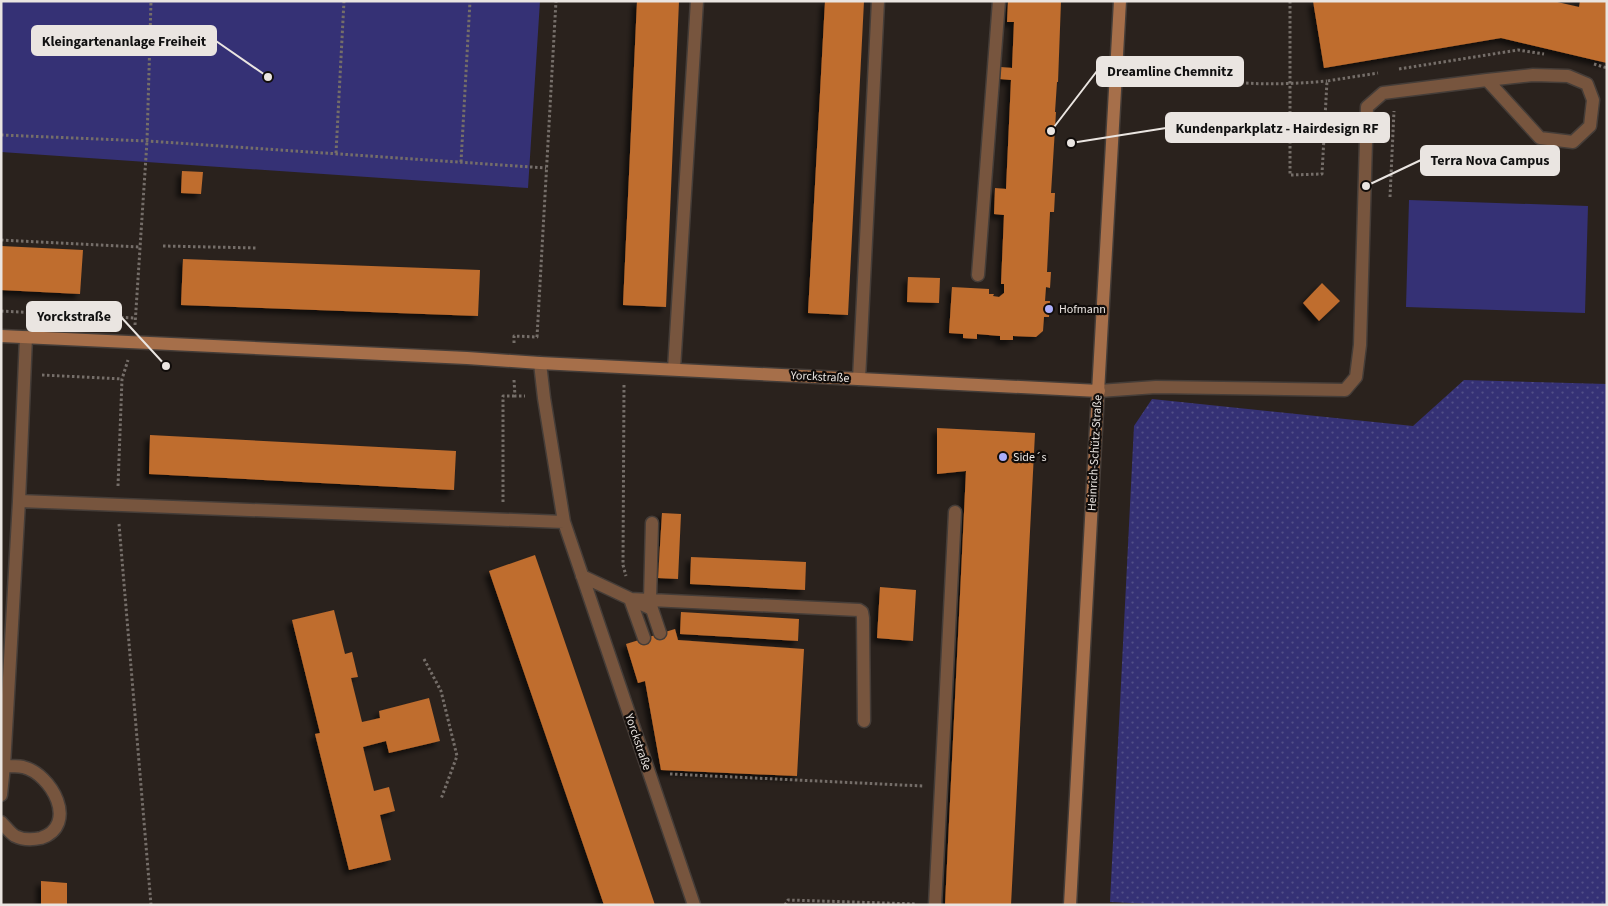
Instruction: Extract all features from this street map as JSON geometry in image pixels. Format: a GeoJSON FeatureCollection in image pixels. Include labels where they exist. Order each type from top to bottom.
{"type":"FeatureCollection","features":[{"type":"Feature","properties":{"kind":"main road","name":"Heinrich-Schütz-Straße"},"geometry":{"type":"LineString","coordinates":[[1070,905],[1099,391],[1104,262],[1120,1]]}},
{"type":"Feature","properties":{"kind":"main road","name":"Yorckstraße"},"geometry":{"type":"LineString","coordinates":[[1,336],[1099,391]]}},
{"type":"Feature","properties":{"kind":"lane"},"geometry":{"type":"LineString","coordinates":[[674,370],[697,1]]}},
{"type":"Feature","properties":{"kind":"lane"},"geometry":{"type":"LineString","coordinates":[[859,379],[878,1]]}},
{"type":"Feature","properties":{"kind":"lane"},"geometry":{"type":"LineString","coordinates":[[978,275],[999,1]]}},
{"type":"Feature","properties":{"kind":"lane"},"geometry":{"type":"LineString","coordinates":[[1099,391],[1156,387],[1344,390],[1356,377],[1360,345],[1367,108],[1383,93],[1487,80],[1542,75],[1568,76],[1587,84],[1593,100],[1590,126],[1573,142],[1540,138],[1487,80]]}},
{"type":"Feature","properties":{"kind":"lane"},"geometry":{"type":"LineString","coordinates":[[1,795],[19,501],[26,337]]}},
{"type":"Feature","properties":{"kind":"lane","name":"Yorckstraße"},"geometry":{"type":"LineString","coordinates":[[540,363],[564,522],[694,905]]}},
{"type":"Feature","properties":{"kind":"lane"},"geometry":{"type":"LineString","coordinates":[[19,501],[564,522]]}},
{"type":"Feature","properties":{"kind":"lane"},"geometry":{"type":"LineString","coordinates":[[935,905],[955,512]]}},
{"type":"Feature","properties":{"kind":"lane"},"geometry":{"type":"LineString","coordinates":[[650,600],[652,523]]}},
{"type":"Feature","properties":{"kind":"lane"},"geometry":{"type":"LineString","coordinates":[[582,576],[652,610],[660,634]]}},
{"type":"Feature","properties":{"kind":"lane"},"geometry":{"type":"LineString","coordinates":[[630,599],[859,610],[862,612],[863,618],[864,721]]}},
{"type":"Feature","properties":{"kind":"lane"},"geometry":{"type":"LineString","coordinates":[[630,599],[644,638]]}},
{"type":"Feature","properties":{"kind":"lane"},"geometry":{"type":"LineString","coordinates":[[1,822],[14,836],[32,840],[50,835],[60,819],[59,801],[46,780],[24,768],[4,766]]}},
{"type":"Feature","properties":{"kind":"path"},"geometry":{"type":"LineString","coordinates":[[150,1],[147,141],[136,318],[134,343],[122,379],[118,506],[151,905]]}},
{"type":"Feature","properties":{"kind":"path"},"geometry":{"type":"LineString","coordinates":[[336,153],[344,1]]}},
{"type":"Feature","properties":{"kind":"path"},"geometry":{"type":"LineString","coordinates":[[461,162],[470,1]]}},
{"type":"Feature","properties":{"kind":"path"},"geometry":{"type":"LineString","coordinates":[[514,361],[514,336],[537,337],[556,1]]}},
{"type":"Feature","properties":{"kind":"path"},"geometry":{"type":"LineString","coordinates":[[1231,82],[1289,85],[1327,81]]}},
{"type":"Feature","properties":{"kind":"path"},"geometry":{"type":"LineString","coordinates":[[1390,196],[1394,92]]}},
{"type":"Feature","properties":{"kind":"path"},"geometry":{"type":"LineString","coordinates":[[1,135],[147,141],[546,168]]}},
{"type":"Feature","properties":{"kind":"path"},"geometry":{"type":"LineString","coordinates":[[1,240],[140,247]]}},
{"type":"Feature","properties":{"kind":"path"},"geometry":{"type":"LineString","coordinates":[[163,246],[258,248]]}},
{"type":"Feature","properties":{"kind":"path"},"geometry":{"type":"LineString","coordinates":[[1,311],[136,318]]}},
{"type":"Feature","properties":{"kind":"path"},"geometry":{"type":"LineString","coordinates":[[624,367],[623,565],[630,599]]}},
{"type":"Feature","properties":{"kind":"path"},"geometry":{"type":"LineString","coordinates":[[24,374],[122,379]]}},
{"type":"Feature","properties":{"kind":"path"},"geometry":{"type":"LineString","coordinates":[[503,520],[503,396],[515,396]]}},
{"type":"Feature","properties":{"kind":"path"},"geometry":{"type":"LineString","coordinates":[[424,659],[441,691],[457,756],[441,799]]}},
{"type":"Feature","properties":{"kind":"path"},"geometry":{"type":"LineString","coordinates":[[649,773],[941,786]]}},
{"type":"Feature","properties":{"kind":"path"},"geometry":{"type":"LineString","coordinates":[[785,905],[788,900],[935,905]]}},
{"type":"Feature","properties":{"kind":"shaded area"},"geometry":{"type":"Polygon","coordinates":[[[1,1],[540,1],[528,188],[1,152],[1,1]]]}},
{"type":"Feature","properties":{"kind":"shaded area"},"geometry":{"type":"Polygon","coordinates":[[[1409,200],[1588,206],[1585,313],[1406,307],[1409,200]]]}},
{"type":"Feature","properties":{"kind":"shaded area"},"geometry":{"type":"Polygon","coordinates":[[[1464,380],[1607,384],[1607,905],[1170,905],[1110,902],[1134,426],[1152,399],[1413,426],[1464,380]]]}},
{"type":"Feature","properties":{"kind":"building"},"geometry":{"type":"Polygon","coordinates":[[[637,1],[679,1],[666,307],[623,305],[637,1]]]}},
{"type":"Feature","properties":{"kind":"building"},"geometry":{"type":"Polygon","coordinates":[[[825,1],[864,1],[848,315],[808,313],[825,1]]]}},
{"type":"Feature","properties":{"kind":"building"},"geometry":{"type":"Polygon","coordinates":[[[1008,1],[1061,1],[1051,193],[1055,193],[1054,212],[1050,212],[1047,272],[1051,272],[1050,288],[1046,287],[1045,301],[1050,301],[1049,317],[1044,317],[1043,331],[1036,337],[1013,336],[1013,340],[1000,340],[1000,336],[977,334],[977,339],[963,338],[963,334],[949,333],[952,287],[989,289],[989,294],[999,297],[1004,293],[1004,284],[1001,284],[1004,215],[994,214],[995,188],[1006,189],[1011,80],[1000,79],[1001,67],[1012,68],[1014,22],[1007,22],[1008,1]]]}},
{"type":"Feature","properties":{"kind":"building"},"geometry":{"type":"Polygon","coordinates":[[[1313,1],[1553,1],[1579,7],[1580,1],[1607,1],[1607,63],[1501,38],[1324,68],[1313,1]]]}},
{"type":"Feature","properties":{"kind":"building"},"geometry":{"type":"Polygon","coordinates":[[[182,171],[203,172],[201,194],[181,193],[182,171]]]}},
{"type":"Feature","properties":{"kind":"building"},"geometry":{"type":"Polygon","coordinates":[[[1,246],[83,250],[80,294],[1,290],[1,246]]]}},
{"type":"Feature","properties":{"kind":"building"},"geometry":{"type":"Polygon","coordinates":[[[183,259],[480,270],[478,316],[181,305],[183,259]]]}},
{"type":"Feature","properties":{"kind":"building"},"geometry":{"type":"Polygon","coordinates":[[[908,277],[940,278],[939,303],[907,302],[908,277]]]}},
{"type":"Feature","properties":{"kind":"building"},"geometry":{"type":"Polygon","coordinates":[[[1322,283],[1340,301],[1319,321],[1303,303],[1322,283]]]}},
{"type":"Feature","properties":{"kind":"building"},"geometry":{"type":"Polygon","coordinates":[[[937,428],[1035,433],[1011,905],[945,905],[966,471],[937,474],[937,428]]]}},
{"type":"Feature","properties":{"kind":"building"},"geometry":{"type":"Polygon","coordinates":[[[150,435],[456,451],[454,490],[149,474],[150,435]]]}},
{"type":"Feature","properties":{"kind":"building"},"geometry":{"type":"Polygon","coordinates":[[[662,513],[681,514],[678,579],[658,578],[662,513]]]}},
{"type":"Feature","properties":{"kind":"building"},"geometry":{"type":"Polygon","coordinates":[[[535,555],[655,905],[604,905],[489,571],[535,555]]]}},
{"type":"Feature","properties":{"kind":"building"},"geometry":{"type":"Polygon","coordinates":[[[691,557],[806,562],[805,590],[690,584],[691,557]]]}},
{"type":"Feature","properties":{"kind":"building"},"geometry":{"type":"Polygon","coordinates":[[[880,587],[916,590],[913,641],[877,638],[880,587]]]}},
{"type":"Feature","properties":{"kind":"building"},"geometry":{"type":"Polygon","coordinates":[[[334,610],[345,654],[352,652],[358,677],[351,678],[362,722],[380,718],[379,711],[429,698],[440,741],[389,753],[386,741],[363,747],[374,791],[389,787],[395,811],[380,815],[391,860],[349,870],[315,734],[320,733],[292,620],[334,610]]]}},
{"type":"Feature","properties":{"kind":"building"},"geometry":{"type":"Polygon","coordinates":[[[681,612],[799,619],[798,641],[680,634],[681,612]]]}},
{"type":"Feature","properties":{"kind":"building"},"geometry":{"type":"Polygon","coordinates":[[[675,629],[678,640],[804,649],[797,776],[661,770],[645,681],[638,683],[626,644],[675,629]]]}},
{"type":"Feature","properties":{"kind":"building"},"geometry":{"type":"Polygon","coordinates":[[[41,881],[67,883],[67,905],[41,905],[41,881]]]}},
{"type":"Feature","properties":{"kind":"place","name":"Kleingartenanlage Freiheit"},"geometry":{"type":"Point","coordinates":[268,77]}},
{"type":"Feature","properties":{"kind":"place","name":"Dreamline Chemnitz"},"geometry":{"type":"Point","coordinates":[1051,131]}},
{"type":"Feature","properties":{"kind":"place","name":"Kundenparkplatz - Hairdesign RF"},"geometry":{"type":"Point","coordinates":[1071,143]}},
{"type":"Feature","properties":{"kind":"place","name":"Terra Nova Campus"},"geometry":{"type":"Point","coordinates":[1366,186]}},
{"type":"Feature","properties":{"kind":"place","name":"Hofmann"},"geometry":{"type":"Point","coordinates":[1049,309]}},
{"type":"Feature","properties":{"kind":"place","name":"Yorckstraße"},"geometry":{"type":"Point","coordinates":[166,366]}},
{"type":"Feature","properties":{"kind":"place","name":"Side´s"},"geometry":{"type":"Point","coordinates":[1003,457]}}]}
